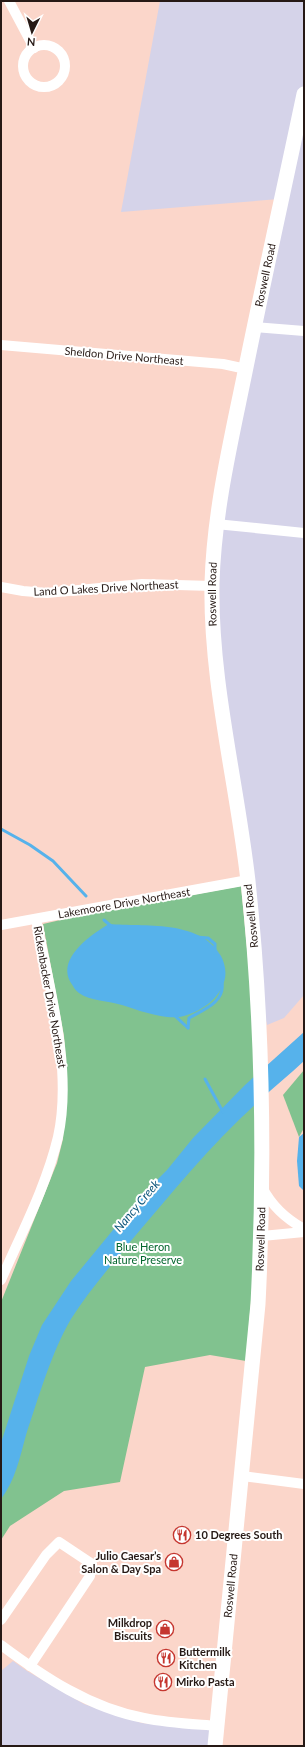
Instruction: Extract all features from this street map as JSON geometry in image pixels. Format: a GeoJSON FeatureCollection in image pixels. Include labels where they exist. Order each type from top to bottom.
{"type":"FeatureCollection","features":[{"type":"Feature","properties":{"kind":"main road","name":"Roswell Road"},"geometry":{"type":"LineString","coordinates":[[215,1746],[258,1304],[262,1236],[262,1187],[261,1064],[256,967],[248,880],[238,803],[217,670],[213,628],[212,586],[216,524],[223,478],[304,94]]}},
{"type":"Feature","properties":{"kind":"street"},"geometry":{"type":"LineString","coordinates":[[9,1],[34,48]]}},
{"type":"Feature","properties":{"kind":"street"},"geometry":{"type":"LineString","coordinates":[[38,46],[50,46],[55,48],[62,56],[65,72],[63,77],[55,84],[39,87],[29,81],[26,77],[24,72],[24,61],[29,51],[34,48],[38,46]]}},
{"type":"Feature","properties":{"kind":"street"},"geometry":{"type":"LineString","coordinates":[[254,327],[304,332]]}},
{"type":"Feature","properties":{"kind":"street","name":"Sheldon Drive Northeast"},"geometry":{"type":"LineString","coordinates":[[1,345],[223,364],[246,369]]}},
{"type":"Feature","properties":{"kind":"street"},"geometry":{"type":"LineString","coordinates":[[216,524],[304,533]]}},
{"type":"Feature","properties":{"kind":"street","name":"Land O Lakes Drive Northeast"},"geometry":{"type":"LineString","coordinates":[[1,587],[47,593],[142,584],[212,586]]}},
{"type":"Feature","properties":{"kind":"street","name":"Lakemoore Drive Northeast"},"geometry":{"type":"LineString","coordinates":[[1,925],[248,880]]}},
{"type":"Feature","properties":{"kind":"street","name":"Rickenbacker Drive Northeast"},"geometry":{"type":"LineString","coordinates":[[1,1280],[51,1161],[61,1120],[63,1098],[62,1060],[36,919]]}},
{"type":"Feature","properties":{"kind":"street"},"geometry":{"type":"LineString","coordinates":[[262,1187],[268,1199],[277,1210],[286,1218],[304,1229]]}},
{"type":"Feature","properties":{"kind":"street"},"geometry":{"type":"LineString","coordinates":[[262,1236],[304,1232]]}},
{"type":"Feature","properties":{"kind":"street"},"geometry":{"type":"LineString","coordinates":[[242,1476],[304,1484]]}},
{"type":"Feature","properties":{"kind":"street"},"geometry":{"type":"LineString","coordinates":[[1,1620],[46,1556],[59,1542],[92,1564],[90,1576],[30,1666]]}},
{"type":"Feature","properties":{"kind":"street"},"geometry":{"type":"LineString","coordinates":[[1,1645],[30,1666],[82,1697],[116,1711],[144,1718],[217,1726]]}},
{"type":"Feature","properties":{"kind":"shaded area"},"geometry":{"type":"Polygon","coordinates":[[[160,1],[304,1],[304,995],[284,1018],[267,1025],[264,1012],[220,674],[219,570],[226,477],[279,199],[121,212],[160,1]]]}},
{"type":"Feature","properties":{"kind":"shaded area"},"geometry":{"type":"Polygon","coordinates":[[[13,1661],[27,1671],[84,1704],[142,1723],[219,1731],[217,1746],[1,1746],[1,1671],[13,1661]]]}},
{"type":"Feature","properties":{"kind":"green space","name":"Blue Heron Nature Preserve"},"geometry":{"type":"Polygon","coordinates":[[[241,886],[254,1021],[256,1240],[246,1361],[210,1355],[145,1367],[120,1482],[64,1491],[10,1526],[1,1540],[1,1302],[57,1163],[63,1139],[67,1078],[64,1036],[43,924],[78,916],[241,886]]]}},
{"type":"Feature","properties":{"kind":"green space"},"geometry":{"type":"Polygon","coordinates":[[[304,1070],[304,1128],[299,1137],[283,1095],[304,1070]]]}},
{"type":"Feature","properties":{"kind":"water"},"geometry":{"type":"Polygon","coordinates":[[[109,924],[170,927],[185,930],[199,936],[212,944],[221,956],[225,969],[222,988],[210,1003],[193,1013],[180,1017],[155,1015],[122,1005],[83,996],[75,990],[68,977],[68,967],[71,958],[84,942],[109,924]]]}},
{"type":"Feature","properties":{"kind":"water","name":"Nancy Creek"},"geometry":{"type":"Polygon","coordinates":[[[304,1032],[304,1061],[242,1117],[208,1151],[130,1242],[92,1289],[71,1319],[46,1376],[13,1477],[1,1499],[1,1443],[29,1356],[42,1325],[71,1281],[141,1196],[167,1170],[193,1138],[245,1085],[304,1032]]]}},
{"type":"Feature","properties":{"kind":"water"},"geometry":{"type":"Polygon","coordinates":[[[304,1133],[304,1191],[299,1186],[297,1161],[299,1137],[304,1133]]]}},
{"type":"Feature","properties":{"kind":"waterway"},"geometry":{"type":"LineString","coordinates":[[1,829],[30,845],[53,861],[86,896]]}},
{"type":"Feature","properties":{"kind":"waterway"},"geometry":{"type":"LineString","coordinates":[[104,920],[111,926]]}},
{"type":"Feature","properties":{"kind":"waterway"},"geometry":{"type":"LineString","coordinates":[[196,937],[208,938],[215,944],[215,953]]}},
{"type":"Feature","properties":{"kind":"waterway"},"geometry":{"type":"LineString","coordinates":[[188,1028],[189,1018],[212,1005],[217,1000],[222,990],[222,983]]}},
{"type":"Feature","properties":{"kind":"waterway"},"geometry":{"type":"LineString","coordinates":[[175,1016],[188,1028]]}},
{"type":"Feature","properties":{"kind":"waterway"},"geometry":{"type":"LineString","coordinates":[[205,1079],[223,1112]]}},
{"type":"Feature","properties":{"kind":"place","name":"10 Degrees South"},"geometry":{"type":"Point","coordinates":[182,1535]}},
{"type":"Feature","properties":{"kind":"place","name":"Julio Caesar’s Salon & Day Spa"},"geometry":{"type":"Point","coordinates":[174,1562]}},
{"type":"Feature","properties":{"kind":"place","name":"Milkdrop Biscuits"},"geometry":{"type":"Point","coordinates":[165,1629]}},
{"type":"Feature","properties":{"kind":"place","name":"Buttermilk Kitchen"},"geometry":{"type":"Point","coordinates":[166,1658]}},
{"type":"Feature","properties":{"kind":"place","name":"Mirko Pasta"},"geometry":{"type":"Point","coordinates":[163,1682]}}]}
